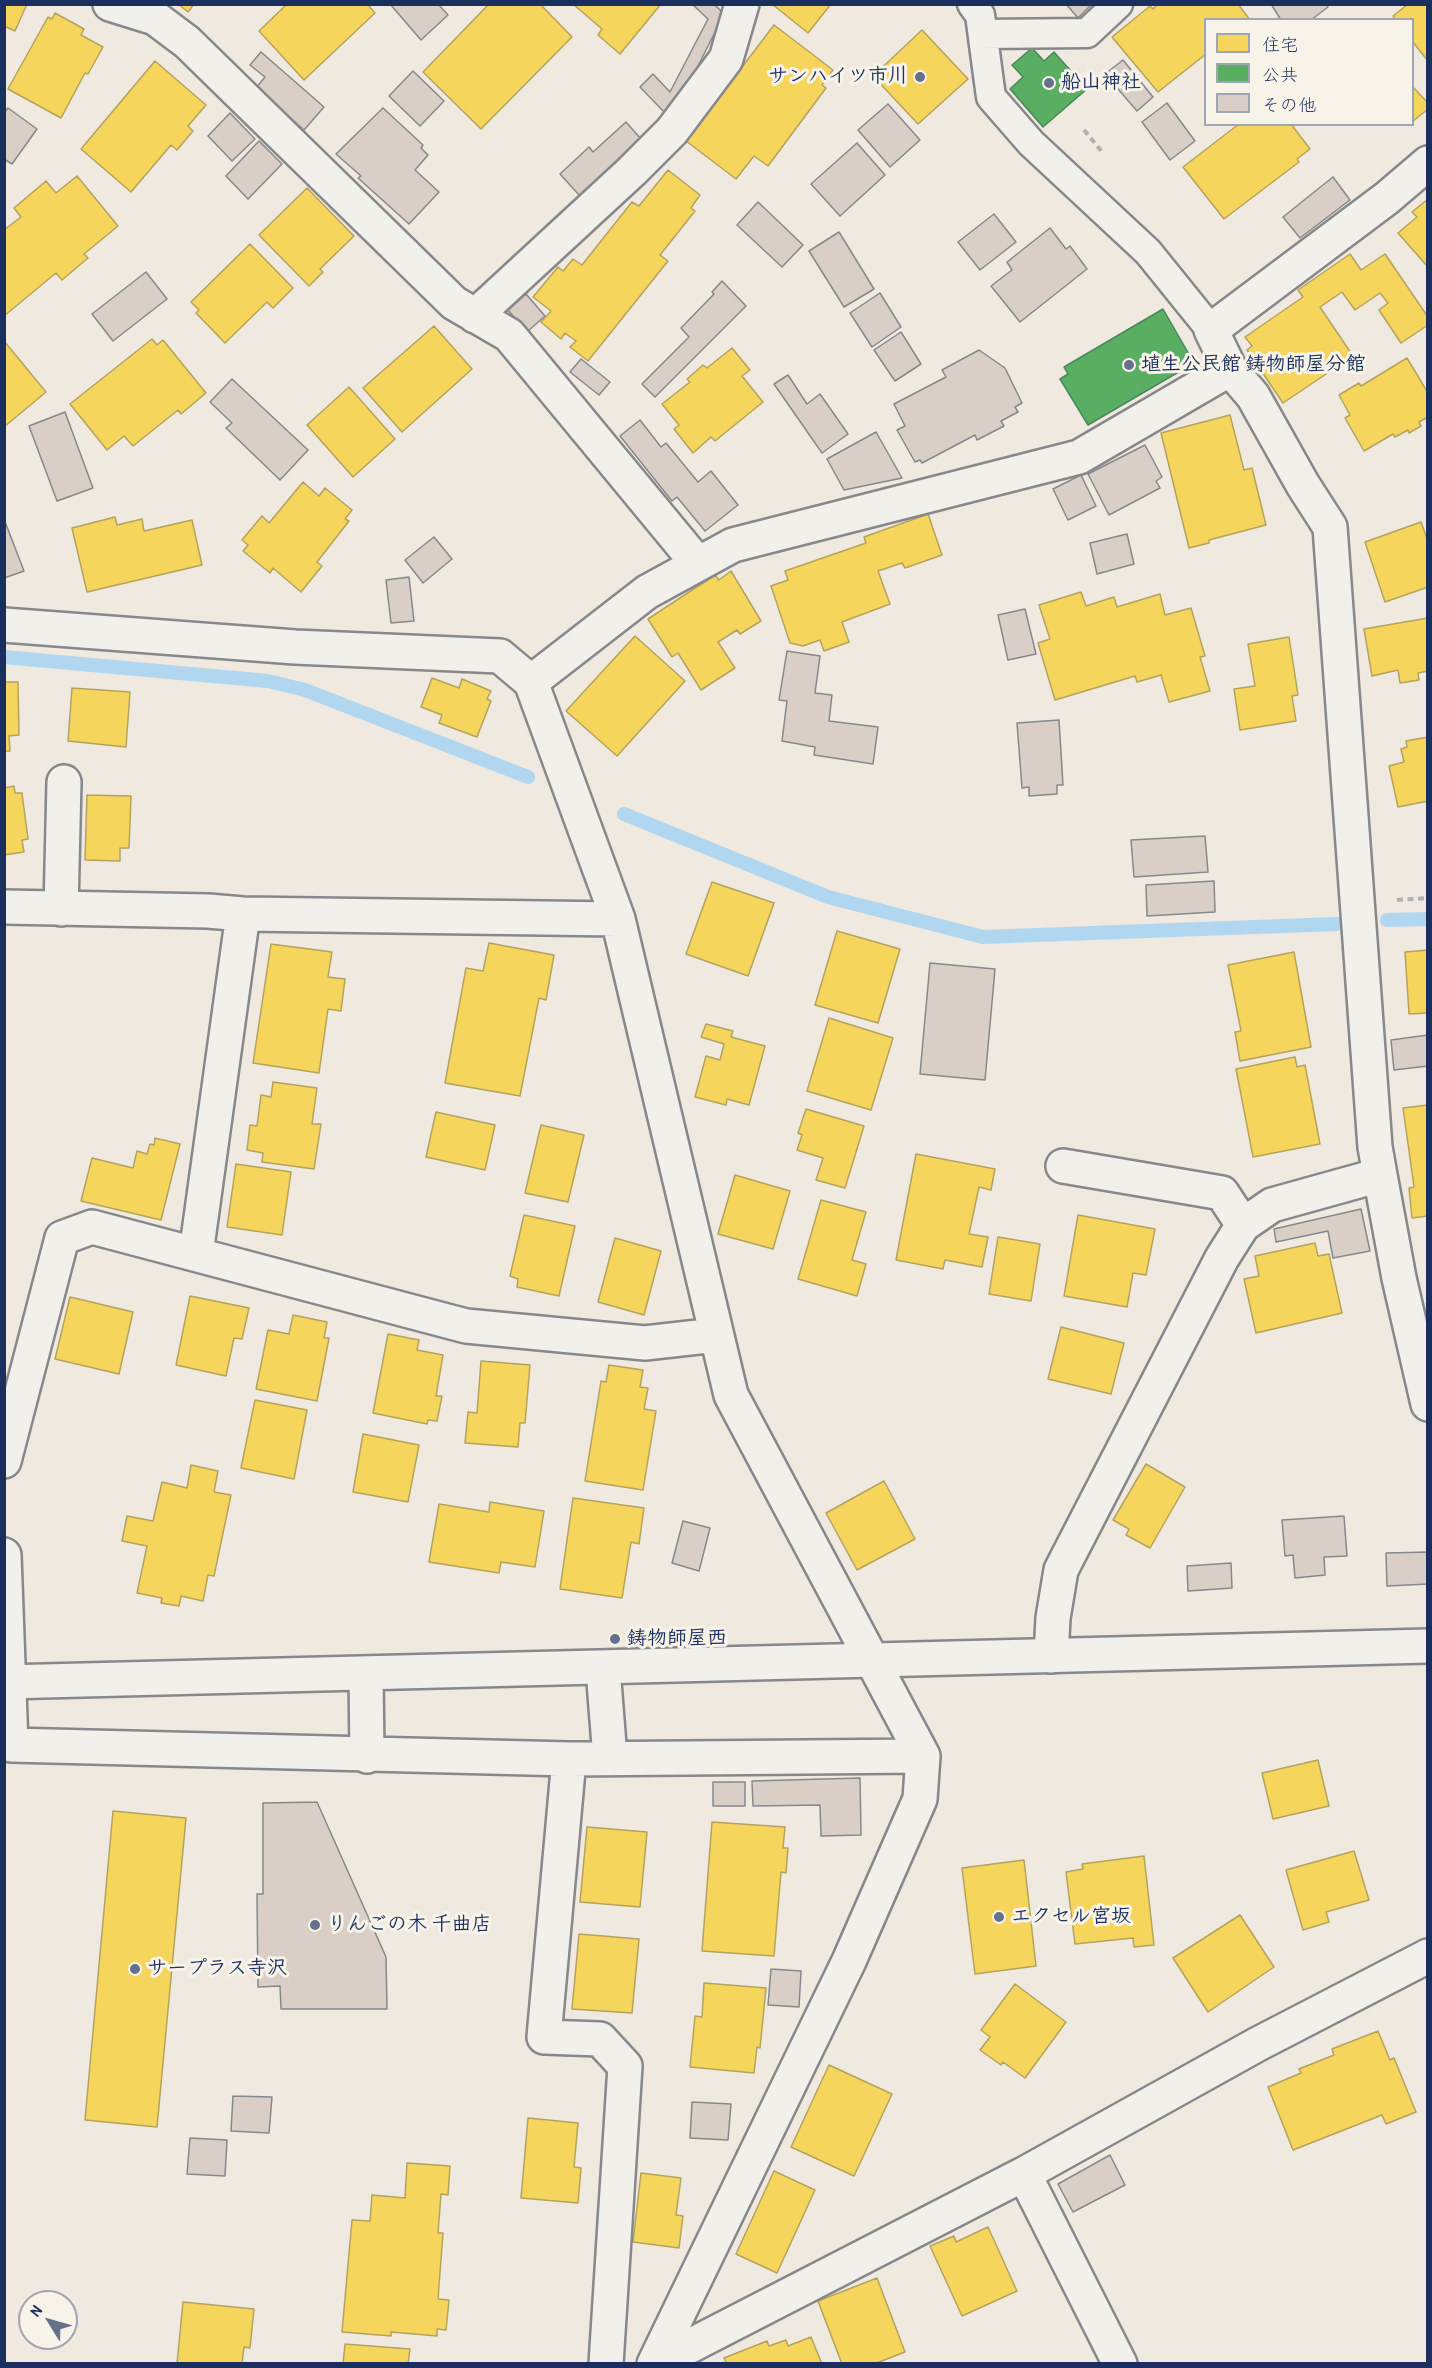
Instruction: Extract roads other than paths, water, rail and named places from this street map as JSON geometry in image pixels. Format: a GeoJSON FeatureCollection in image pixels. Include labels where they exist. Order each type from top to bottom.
{"type":"FeatureCollection","features":[{"type":"Feature","properties":{"kind":"street"},"geometry":{"type":"LineString","coordinates":[[110,4],[154,18],[187,42],[454,303],[509,335],[698,564]]}},
{"type":"Feature","properties":{"kind":"street"},"geometry":{"type":"LineString","coordinates":[[476,316],[672,131],[726,59],[742,4]]}},
{"type":"Feature","properties":{"kind":"street"},"geometry":{"type":"LineString","coordinates":[[1428,163],[1387,198],[1211,330],[1230,369],[1253,396],[1303,485],[1330,527],[1374,1135],[1399,1278],[1428,1404]]}},
{"type":"Feature","properties":{"kind":"street"},"geometry":{"type":"LineString","coordinates":[[531,681],[647,592],[733,545],[1079,458],[1230,369]]}},
{"type":"Feature","properties":{"kind":"street"},"geometry":{"type":"LineString","coordinates":[[4,625],[295,647],[500,656],[531,681],[618,919],[731,1395],[923,1756],[920,1799],[854,1950],[655,2364]]}},
{"type":"Feature","properties":{"kind":"street"},"geometry":{"type":"LineString","coordinates":[[61,909],[64,782]]}},
{"type":"Feature","properties":{"kind":"street"},"geometry":{"type":"LineString","coordinates":[[4,907],[208,911],[243,914],[618,919]]}},
{"type":"Feature","properties":{"kind":"street"},"geometry":{"type":"LineString","coordinates":[[196,1254],[243,914]]}},
{"type":"Feature","properties":{"kind":"street"},"geometry":{"type":"LineString","coordinates":[[1063,1166],[1222,1193],[1243,1225]]}},
{"type":"Feature","properties":{"kind":"street"},"geometry":{"type":"LineString","coordinates":[[1052,1656],[1053,1618],[1061,1570],[1222,1258],[1243,1225],[1272,1204],[1380,1175]]}},
{"type":"Feature","properties":{"kind":"street"},"geometry":{"type":"LineString","coordinates":[[4,1461],[62,1238],[92,1227],[466,1326],[645,1343],[716,1335]]}},
{"type":"Feature","properties":{"kind":"street"},"geometry":{"type":"LineString","coordinates":[[4,1556],[11,1745],[367,1756],[569,1759],[923,1756]]}},
{"type":"Feature","properties":{"kind":"street"},"geometry":{"type":"LineString","coordinates":[[7,1682],[1428,1647]]}},
{"type":"Feature","properties":{"kind":"street"},"geometry":{"type":"LineString","coordinates":[[603,1669],[610,1758]]}},
{"type":"Feature","properties":{"kind":"street"},"geometry":{"type":"LineString","coordinates":[[366,1674],[367,1756]]}},
{"type":"Feature","properties":{"kind":"street"},"geometry":{"type":"LineString","coordinates":[[569,1759],[544,2037],[600,2039],[625,2066],[606,2364]]}},
{"type":"Feature","properties":{"kind":"street"},"geometry":{"type":"LineString","coordinates":[[655,2364],[1024,2174],[1258,2044],[1428,1956]]}},
{"type":"Feature","properties":{"kind":"street"},"geometry":{"type":"LineString","coordinates":[[1024,2174],[1120,2364]]}},
{"type":"Feature","properties":{"kind":"lane"},"geometry":{"type":"LineString","coordinates":[[972,4],[980,15],[992,97],[1030,143],[1148,252],[1211,330]]}},
{"type":"Feature","properties":{"kind":"lane"},"geometry":{"type":"LineString","coordinates":[[983,34],[1087,33],[1118,4]]}},
{"type":"Feature","properties":{"kind":"waterway"},"geometry":{"type":"LineString","coordinates":[[4,657],[268,681],[305,690],[528,777]]}},
{"type":"Feature","properties":{"kind":"waterway"},"geometry":{"type":"LineString","coordinates":[[624,814],[828,897],[983,937],[1337,924]]}},
{"type":"Feature","properties":{"kind":"waterway"},"geometry":{"type":"LineString","coordinates":[[1387,920],[1428,919]]}},
{"type":"Feature","properties":{"kind":"place","name":"サンハイツ市川"},"geometry":{"type":"Point","coordinates":[920,77]}},
{"type":"Feature","properties":{"kind":"place","name":"船山神社"},"geometry":{"type":"Point","coordinates":[1049,83]}},
{"type":"Feature","properties":{"kind":"place","name":"埴生公民館 鋳物師屋分館"},"geometry":{"type":"Point","coordinates":[1129,365]}},
{"type":"Feature","properties":{"kind":"place","name":"鋳物師屋西"},"geometry":{"type":"Point","coordinates":[615,1639]}},
{"type":"Feature","properties":{"kind":"place","name":"エクセル宮坂"},"geometry":{"type":"Point","coordinates":[999,1917]}},
{"type":"Feature","properties":{"kind":"place","name":"りんごの木 千曲店"},"geometry":{"type":"Point","coordinates":[315,1925]}},
{"type":"Feature","properties":{"kind":"place","name":"サープラス寺沢"},"geometry":{"type":"Point","coordinates":[135,1969]}}]}
